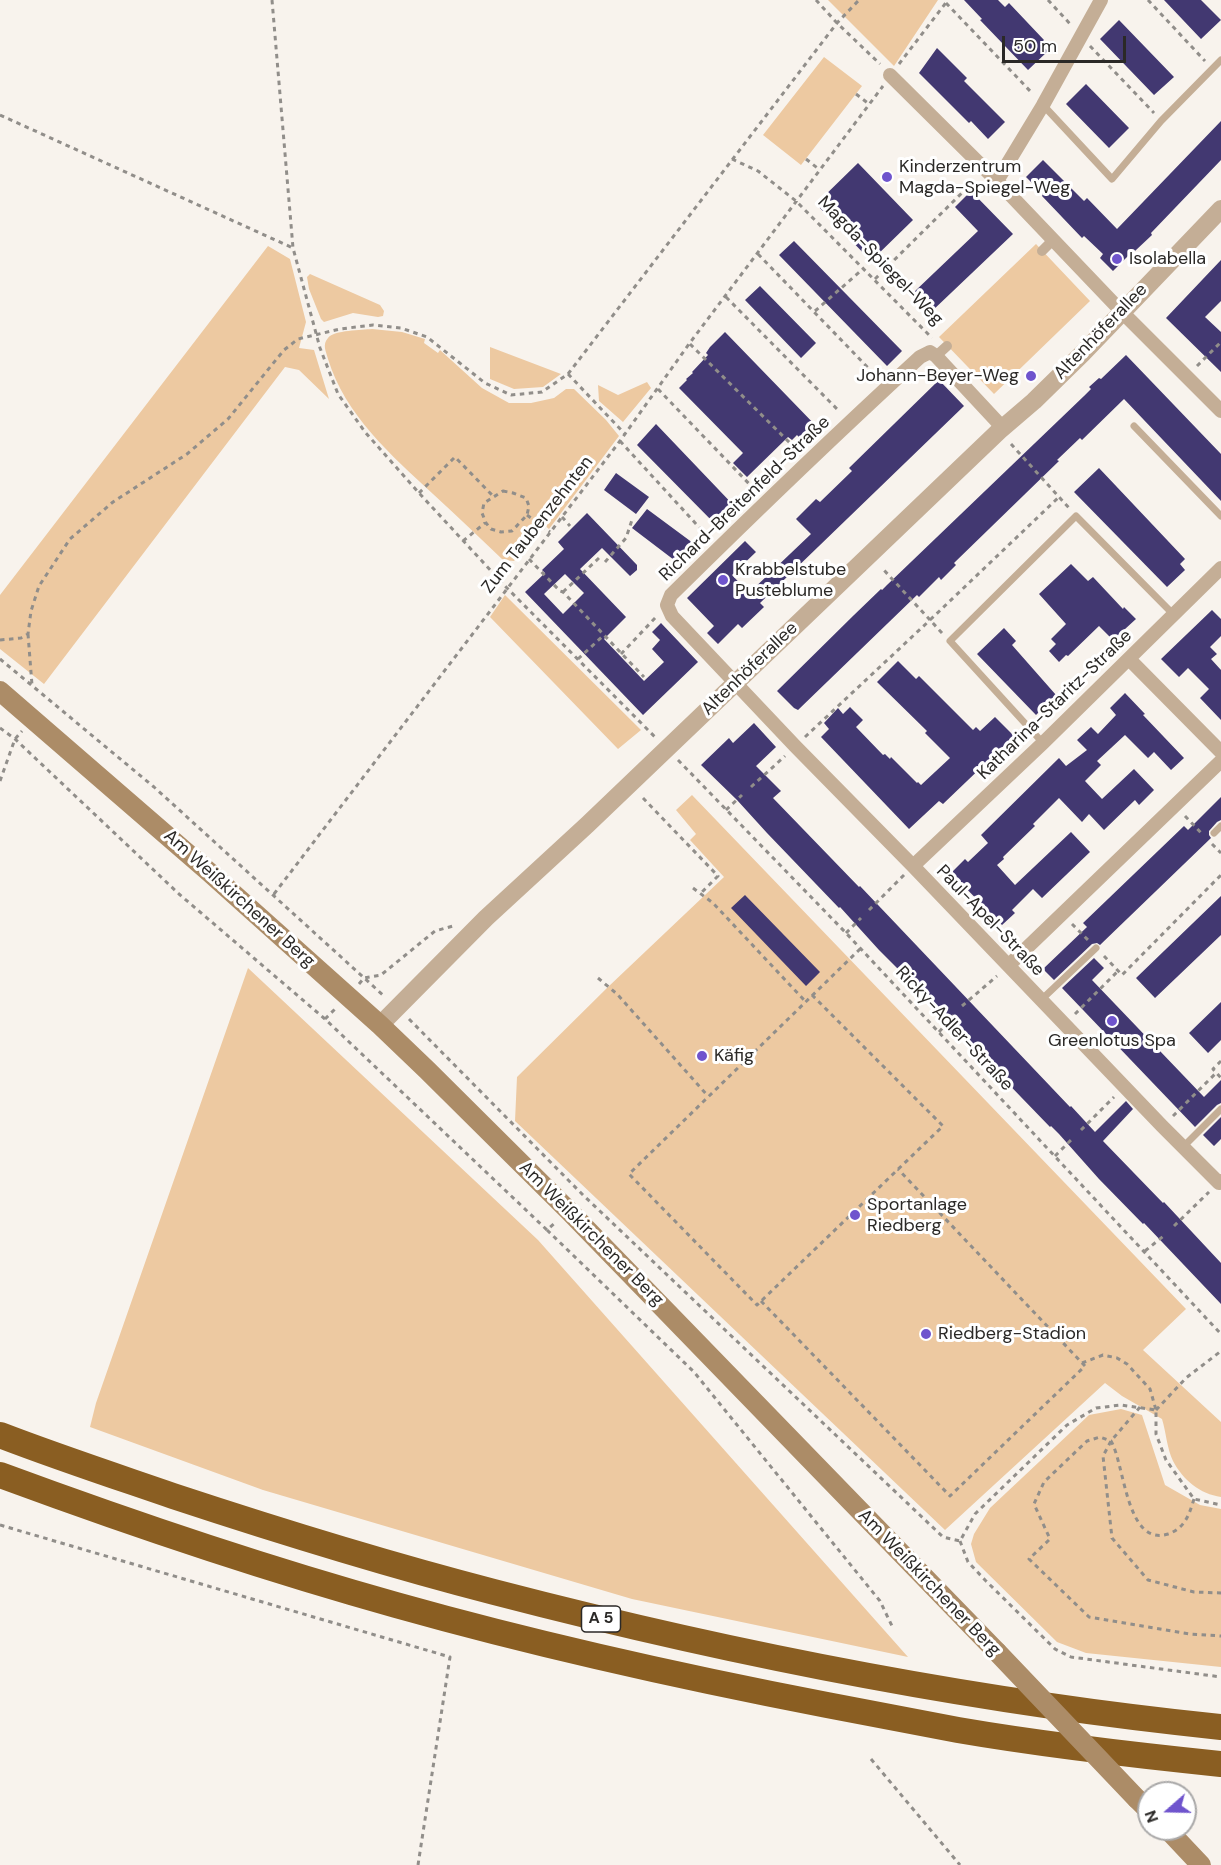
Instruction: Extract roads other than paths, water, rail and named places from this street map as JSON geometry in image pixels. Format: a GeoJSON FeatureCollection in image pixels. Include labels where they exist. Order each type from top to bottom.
{"type":"FeatureCollection","features":[{"type":"Feature","properties":{"kind":"highway","name":"A 5"},"geometry":{"type":"LineString","coordinates":[[0,1435],[245,1520],[402,1568],[660,1634],[792,1662],[961,1692],[1129,1717],[1221,1727]]}},
{"type":"Feature","properties":{"kind":"highway","name":"A 5"},"geometry":{"type":"LineString","coordinates":[[0,1475],[270,1568],[406,1608],[621,1663],[768,1694],[961,1730],[1127,1754],[1221,1764]]}},
{"type":"Feature","properties":{"kind":"main road","name":"Am Weißkirchener Berg"},"geometry":{"type":"LineString","coordinates":[[0,691],[209,872],[380,1025],[569,1210],[1137,1799]]}},
{"type":"Feature","properties":{"kind":"main road"},"geometry":{"type":"LineString","coordinates":[[1178,1841],[1201,1865]]}},
{"type":"Feature","properties":{"kind":"street"},"geometry":{"type":"LineString","coordinates":[[998,181],[1101,0]]}},
{"type":"Feature","properties":{"kind":"street"},"geometry":{"type":"LineString","coordinates":[[890,75],[998,181],[1122,312],[1221,411]]}},
{"type":"Feature","properties":{"kind":"street","name":"Altenhöferallee"},"geometry":{"type":"LineString","coordinates":[[380,1025],[486,918],[736,683],[1007,436],[1034,401],[1221,209]]}},
{"type":"Feature","properties":{"kind":"street"},"geometry":{"type":"LineString","coordinates":[[1042,251],[1054,239]]}},
{"type":"Feature","properties":{"kind":"street"},"geometry":{"type":"LineString","coordinates":[[933,354],[947,346]]}},
{"type":"Feature","properties":{"kind":"street","name":"Magda-Spiegel-Weg"},"geometry":{"type":"LineString","coordinates":[[933,354],[1007,436]]}},
{"type":"Feature","properties":{"kind":"street","name":"Richard-Breitenfeld-Straße"},"geometry":{"type":"LineString","coordinates":[[736,683],[672,616],[667,605],[671,595],[887,387],[920,357],[933,354]]}},
{"type":"Feature","properties":{"kind":"street","name":"Katharina-Staritz-Straße"},"geometry":{"type":"LineString","coordinates":[[913,866],[1043,743],[1221,568]]}},
{"type":"Feature","properties":{"kind":"street"},"geometry":{"type":"LineString","coordinates":[[1129,659],[1221,752]]}},
{"type":"Feature","properties":{"kind":"street","name":"Paul-Apel-Straße"},"geometry":{"type":"LineString","coordinates":[[736,683],[1009,965],[1064,1025],[1220,1183]]}},
{"type":"Feature","properties":{"kind":"street"},"geometry":{"type":"LineString","coordinates":[[1009,965],[1221,761]]}},
{"type":"Feature","properties":{"kind":"lane"},"geometry":{"type":"LineString","coordinates":[[1043,105],[1112,179],[1161,121],[1221,60]]}},
{"type":"Feature","properties":{"kind":"lane"},"geometry":{"type":"LineString","coordinates":[[1134,426],[1221,516]]}},
{"type":"Feature","properties":{"kind":"lane"},"geometry":{"type":"LineString","coordinates":[[1043,743],[950,640],[1076,516],[1173,614]]}},
{"type":"Feature","properties":{"kind":"lane"},"geometry":{"type":"LineString","coordinates":[[1214,833],[1221,826]]}},
{"type":"Feature","properties":{"kind":"lane"},"geometry":{"type":"LineString","coordinates":[[1041,1000],[1096,948]]}},
{"type":"Feature","properties":{"kind":"lane"},"geometry":{"type":"LineString","coordinates":[[1183,1147],[1221,1109]]}},
{"type":"Feature","properties":{"kind":"place","name":"Kinderzentrum Magda-Spiegel-Weg"},"geometry":{"type":"Point","coordinates":[887,177]}},
{"type":"Feature","properties":{"kind":"place","name":"Isolabella"},"geometry":{"type":"Point","coordinates":[1117,259]}},
{"type":"Feature","properties":{"kind":"place","name":"Johann-Beyer-Weg"},"geometry":{"type":"Point","coordinates":[1031,376]}},
{"type":"Feature","properties":{"kind":"place","name":"Krabbelstube Pusteblume"},"geometry":{"type":"Point","coordinates":[723,580]}},
{"type":"Feature","properties":{"kind":"place","name":"Greenlotus Spa"},"geometry":{"type":"Point","coordinates":[1112,1021]}},
{"type":"Feature","properties":{"kind":"place","name":"Käfig"},"geometry":{"type":"Point","coordinates":[702,1056]}},
{"type":"Feature","properties":{"kind":"place","name":"Sportanlage Riedberg"},"geometry":{"type":"Point","coordinates":[855,1215]}},
{"type":"Feature","properties":{"kind":"place","name":"Riedberg-Stadion"},"geometry":{"type":"Point","coordinates":[926,1334]}}]}
